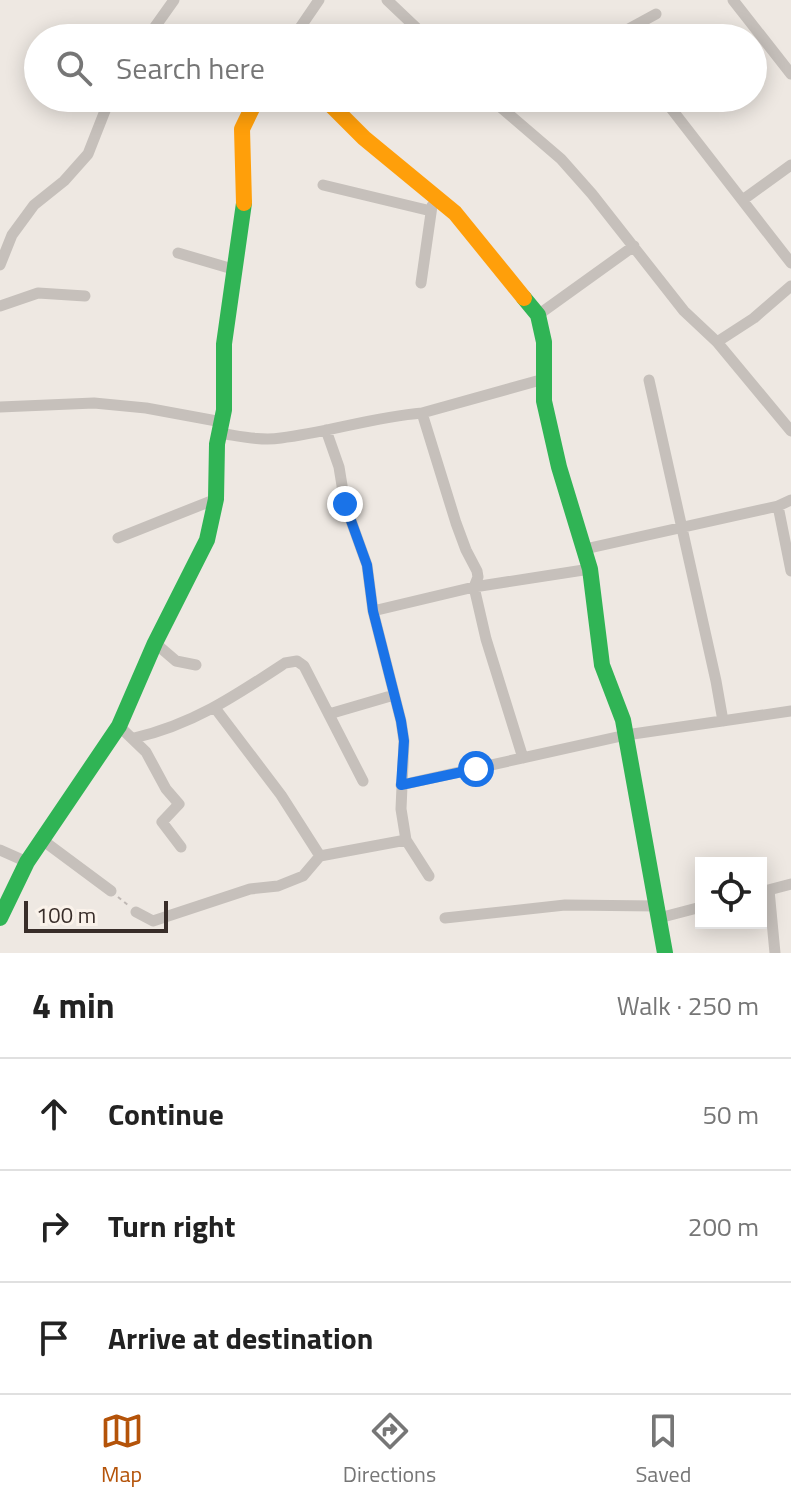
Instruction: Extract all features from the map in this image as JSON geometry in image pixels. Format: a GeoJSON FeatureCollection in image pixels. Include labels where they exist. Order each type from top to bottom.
{"type":"FeatureCollection","features":[{"type":"Feature","properties":{"kind":"street"},"geometry":{"type":"LineString","coordinates":[[157,24],[174,0]]}},
{"type":"Feature","properties":{"kind":"street"},"geometry":{"type":"LineString","coordinates":[[303,24],[319,0]]}},
{"type":"Feature","properties":{"kind":"street"},"geometry":{"type":"LineString","coordinates":[[387,0],[412,24]]}},
{"type":"Feature","properties":{"kind":"street"},"geometry":{"type":"LineString","coordinates":[[733,0],[752,24]]}},
{"type":"Feature","properties":{"kind":"street"},"geometry":{"type":"LineString","coordinates":[[638,24],[656,14]]}},
{"type":"Feature","properties":{"kind":"street"},"geometry":{"type":"LineString","coordinates":[[767,43],[791,74]]}},
{"type":"Feature","properties":{"kind":"street"},"geometry":{"type":"LineString","coordinates":[[0,265],[12,235],[34,205],[64,181],[88,154],[104,112]]}},
{"type":"Feature","properties":{"kind":"street"},"geometry":{"type":"LineString","coordinates":[[0,918],[41,839],[119,726],[155,643],[207,540],[216,499],[224,410],[224,344],[245,195],[242,129],[250,112]]}},
{"type":"Feature","properties":{"kind":"street"},"geometry":{"type":"LineString","coordinates":[[338,112],[364,138],[413,177],[432,205],[421,283]]}},
{"type":"Feature","properties":{"kind":"street"},"geometry":{"type":"LineString","coordinates":[[504,112],[561,159],[684,311],[717,342],[791,431]]}},
{"type":"Feature","properties":{"kind":"street"},"geometry":{"type":"LineString","coordinates":[[674,112],[791,263]]}},
{"type":"Feature","properties":{"kind":"street"},"geometry":{"type":"LineString","coordinates":[[744,199],[791,165]]}},
{"type":"Feature","properties":{"kind":"street"},"geometry":{"type":"LineString","coordinates":[[323,185],[432,205],[455,213],[538,315],[544,342],[544,401],[559,467],[590,569],[599,652],[626,735],[665,953]]}},
{"type":"Feature","properties":{"kind":"street"},"geometry":{"type":"LineString","coordinates":[[538,315],[634,246]]}},
{"type":"Feature","properties":{"kind":"street"},"geometry":{"type":"LineString","coordinates":[[178,253],[236,270]]}},
{"type":"Feature","properties":{"kind":"street"},"geometry":{"type":"LineString","coordinates":[[717,342],[765,309],[791,286]]}},
{"type":"Feature","properties":{"kind":"street"},"geometry":{"type":"LineString","coordinates":[[0,306],[38,293],[85,296]]}},
{"type":"Feature","properties":{"kind":"street"},"geometry":{"type":"LineString","coordinates":[[0,407],[94,403],[146,408],[255,439],[279,438],[366,420],[422,413],[544,379]]}},
{"type":"Feature","properties":{"kind":"street"},"geometry":{"type":"LineString","coordinates":[[649,380],[723,721]]}},
{"type":"Feature","properties":{"kind":"street"},"geometry":{"type":"LineString","coordinates":[[422,413],[456,523],[477,571],[474,587],[502,695],[523,758]]}},
{"type":"Feature","properties":{"kind":"street"},"geometry":{"type":"LineString","coordinates":[[326,430],[339,467],[349,515],[367,565],[373,611],[404,741],[401,785],[406,840],[429,876]]}},
{"type":"Feature","properties":{"kind":"street"},"geometry":{"type":"LineString","coordinates":[[118,538],[216,499]]}},
{"type":"Feature","properties":{"kind":"street"},"geometry":{"type":"LineString","coordinates":[[585,549],[778,506],[791,500]]}},
{"type":"Feature","properties":{"kind":"street"},"geometry":{"type":"LineString","coordinates":[[778,506],[791,571]]}},
{"type":"Feature","properties":{"kind":"street"},"geometry":{"type":"LineString","coordinates":[[373,611],[474,587],[590,569]]}},
{"type":"Feature","properties":{"kind":"street"},"geometry":{"type":"LineString","coordinates":[[155,643],[176,661],[196,665]]}},
{"type":"Feature","properties":{"kind":"street"},"geometry":{"type":"LineString","coordinates":[[134,738],[166,731],[215,708],[285,663],[297,661],[304,666],[363,781]]}},
{"type":"Feature","properties":{"kind":"street"},"geometry":{"type":"LineString","coordinates":[[329,714],[394,695]]}},
{"type":"Feature","properties":{"kind":"street"},"geometry":{"type":"LineString","coordinates":[[215,708],[281,795],[320,856]]}},
{"type":"Feature","properties":{"kind":"street"},"geometry":{"type":"LineString","coordinates":[[401,785],[626,735],[791,711]]}},
{"type":"Feature","properties":{"kind":"street"},"geometry":{"type":"LineString","coordinates":[[119,726],[146,752],[166,789],[179,804],[162,822],[181,847]]}},
{"type":"Feature","properties":{"kind":"street"},"geometry":{"type":"LineString","coordinates":[[41,839],[111,891]]}},
{"type":"Feature","properties":{"kind":"street"},"geometry":{"type":"LineString","coordinates":[[136,912],[153,921],[250,889],[278,886],[303,876],[320,856],[406,840]]}},
{"type":"Feature","properties":{"kind":"street"},"geometry":{"type":"LineString","coordinates":[[0,850],[27,862]]}},
{"type":"Feature","properties":{"kind":"street"},"geometry":{"type":"LineString","coordinates":[[767,890],[791,884]]}},
{"type":"Feature","properties":{"kind":"street"},"geometry":{"type":"LineString","coordinates":[[767,903],[775,953]]}},
{"type":"Feature","properties":{"kind":"street"},"geometry":{"type":"LineString","coordinates":[[445,918],[565,905],[658,912],[695,908]]}},
{"type":"Feature","properties":{"kind":"path"},"geometry":{"type":"LineString","coordinates":[[111,891],[136,912]]}},
{"type":"Feature","properties":{"kind":"traffic: fast"},"geometry":{"type":"LineString","coordinates":[[0,918],[27,862],[119,726],[155,643],[207,540],[216,499],[217,444],[224,410],[224,344],[244,203]]}},
{"type":"Feature","properties":{"kind":"traffic: fast"},"geometry":{"type":"LineString","coordinates":[[524,298],[538,315],[544,342],[544,401],[559,467],[590,569],[602,665],[623,720],[665,953]]}},
{"type":"Feature","properties":{"kind":"traffic: slow"},"geometry":{"type":"LineString","coordinates":[[244,203],[242,129],[250,112]]}},
{"type":"Feature","properties":{"kind":"traffic: slow"},"geometry":{"type":"LineString","coordinates":[[338,112],[364,138],[455,213],[524,298]]}},
{"type":"Feature","properties":{"kind":"route"},"geometry":{"type":"LineString","coordinates":[[345,504],[367,565],[373,611],[401,721],[404,741],[401,785],[476,769]]}}]}
